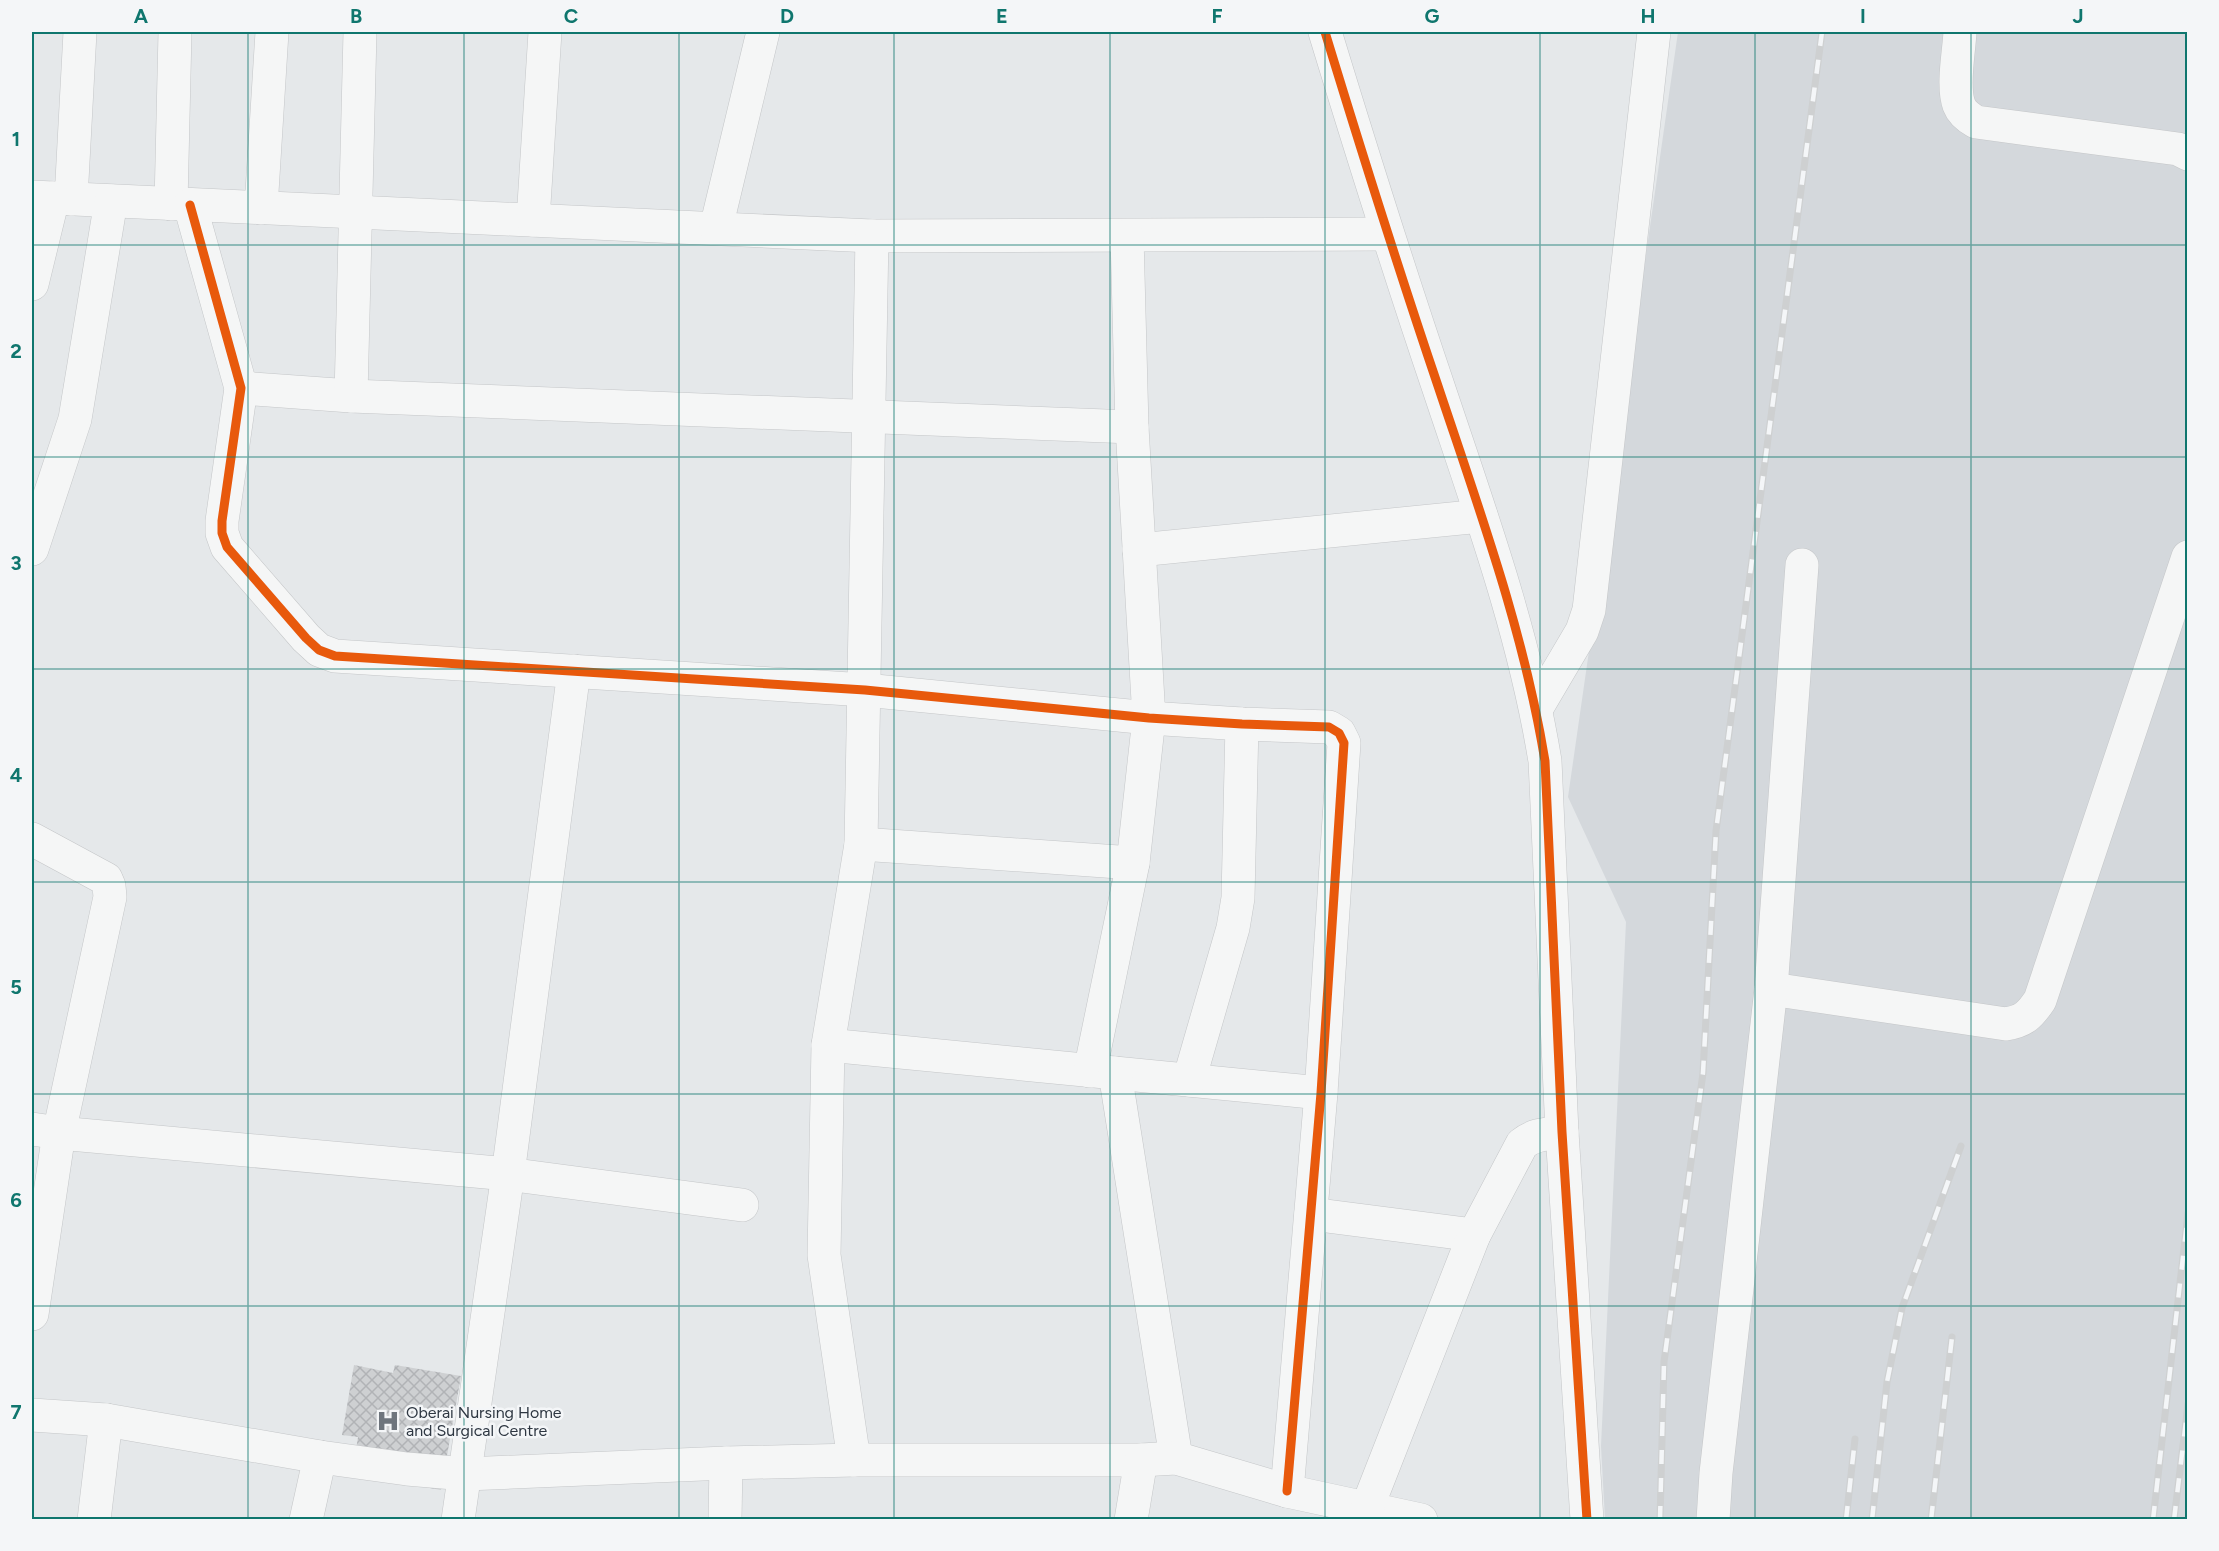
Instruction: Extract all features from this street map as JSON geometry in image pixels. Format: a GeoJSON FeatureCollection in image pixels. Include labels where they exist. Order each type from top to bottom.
{"type":"FeatureCollection","features":[{"type":"Feature","properties":{"kind":"street"},"geometry":{"type":"LineString","coordinates":[[32,284],[52,198],[80,32]]}},
{"type":"Feature","properties":{"kind":"street"},"geometry":{"type":"LineString","coordinates":[[175,32],[181,204],[242,388],[222,533],[227,547],[319,650],[335,656],[865,690],[1149,718],[1329,727],[1340,733],[1344,743],[1321,1093],[1287,1491]]}},
{"type":"Feature","properties":{"kind":"street"},"geometry":{"type":"LineString","coordinates":[[261,208],[272,32]]}},
{"type":"Feature","properties":{"kind":"street"},"geometry":{"type":"LineString","coordinates":[[351,396],[360,32]]}},
{"type":"Feature","properties":{"kind":"street"},"geometry":{"type":"LineString","coordinates":[[533,220],[544,32]]}},
{"type":"Feature","properties":{"kind":"street"},"geometry":{"type":"LineString","coordinates":[[716,228],[763,32]]}},
{"type":"Feature","properties":{"kind":"street"},"geometry":{"type":"LineString","coordinates":[[1325,32],[1387,234],[1493,549],[1536,709],[1545,760],[1562,1132],[1587,1520]]}},
{"type":"Feature","properties":{"kind":"street"},"geometry":{"type":"LineString","coordinates":[[1536,709],[1582,631],[1589,610],[1654,32]]}},
{"type":"Feature","properties":{"kind":"street"},"geometry":{"type":"LineString","coordinates":[[1960,32],[1956,90],[1959,105],[1965,115],[1976,122],[2178,149],[2187,154]]}},
{"type":"Feature","properties":{"kind":"street"},"geometry":{"type":"LineString","coordinates":[[52,198],[872,236],[1387,234]]}},
{"type":"Feature","properties":{"kind":"street"},"geometry":{"type":"LineString","coordinates":[[32,549],[75,419],[111,201]]}},
{"type":"Feature","properties":{"kind":"street"},"geometry":{"type":"LineString","coordinates":[[854,1460],[824,1255],[828,1045],[861,844],[872,236]]}},
{"type":"Feature","properties":{"kind":"street"},"geometry":{"type":"LineString","coordinates":[[1127,236],[1132,427],[1149,718],[1133,863],[1102,1072],[1176,1458]]}},
{"type":"Feature","properties":{"kind":"street"},"geometry":{"type":"LineString","coordinates":[[242,388],[351,396],[1132,427]]}},
{"type":"Feature","properties":{"kind":"street"},"geometry":{"type":"LineString","coordinates":[[1139,550],[1481,516]]}},
{"type":"Feature","properties":{"kind":"street"},"geometry":{"type":"LineString","coordinates":[[1771,989],[2006,1024],[2021,1021],[2031,1014],[2040,1000],[2187,557]]}},
{"type":"Feature","properties":{"kind":"street"},"geometry":{"type":"LineString","coordinates":[[1713,1520],[1716,1473],[1771,989],[1802,566]]}},
{"type":"Feature","properties":{"kind":"street"},"geometry":{"type":"LineString","coordinates":[[458,1520],[508,1174],[574,671]]}},
{"type":"Feature","properties":{"kind":"street"},"geometry":{"type":"LineString","coordinates":[[1189,1080],[1233,928],[1238,898],[1242,724]]}},
{"type":"Feature","properties":{"kind":"street"},"geometry":{"type":"LineString","coordinates":[[32,839],[106,879],[110,897],[45,1131],[32,1314]]}},
{"type":"Feature","properties":{"kind":"street"},"geometry":{"type":"LineString","coordinates":[[861,844],[1133,863]]}},
{"type":"Feature","properties":{"kind":"street"},"geometry":{"type":"LineString","coordinates":[[828,1045],[1321,1093]]}},
{"type":"Feature","properties":{"kind":"street"},"geometry":{"type":"LineString","coordinates":[[45,1131],[508,1174],[742,1205]]}},
{"type":"Feature","properties":{"kind":"street"},"geometry":{"type":"LineString","coordinates":[[1367,1508],[1474,1235],[1522,1144],[1537,1135],[1562,1132]]}},
{"type":"Feature","properties":{"kind":"street"},"geometry":{"type":"LineString","coordinates":[[1311,1214],[1474,1235]]}},
{"type":"Feature","properties":{"kind":"street"},"geometry":{"type":"LineString","coordinates":[[32,1415],[106,1420],[320,1457],[465,1474],[854,1460],[1176,1458],[1287,1491],[1420,1520]]}},
{"type":"Feature","properties":{"kind":"street"},"geometry":{"type":"LineString","coordinates":[[94,1520],[106,1420]]}},
{"type":"Feature","properties":{"kind":"street"},"geometry":{"type":"LineString","coordinates":[[306,1520],[320,1457]]}},
{"type":"Feature","properties":{"kind":"street"},"geometry":{"type":"LineString","coordinates":[[1131,1520],[1141,1460]]}},
{"type":"Feature","properties":{"kind":"street"},"geometry":{"type":"LineString","coordinates":[[725,1520],[726,1463]]}},
{"type":"Feature","properties":{"kind":"shaded area"},"geometry":{"type":"Polygon","coordinates":[[[1678,32],[2187,32],[2187,1519],[1605,1519],[1601,1446],[1626,922],[1568,797],[1678,32]]]}},
{"type":"Feature","properties":{"kind":"building"},"geometry":{"type":"Polygon","coordinates":[[[354,1365],[393,1373],[395,1365],[461,1376],[441,1490],[352,1474],[358,1437],[342,1435],[354,1365]]]}},
{"type":"Feature","properties":{"kind":"railway"},"geometry":{"type":"LineString","coordinates":[[1660,1520],[1664,1362],[1703,1073],[1716,831],[1822,32]]}},
{"type":"Feature","properties":{"kind":"railway"},"geometry":{"type":"LineString","coordinates":[[1872,1520],[1887,1382],[1902,1308],[1961,1146]]}},
{"type":"Feature","properties":{"kind":"railway"},"geometry":{"type":"LineString","coordinates":[[2153,1520],[2188,1213]]}},
{"type":"Feature","properties":{"kind":"railway"},"geometry":{"type":"LineString","coordinates":[[1931,1520],[1952,1337]]}},
{"type":"Feature","properties":{"kind":"railway"},"geometry":{"type":"LineString","coordinates":[[2174,1520],[2188,1404]]}},
{"type":"Feature","properties":{"kind":"railway"},"geometry":{"type":"LineString","coordinates":[[1846,1520],[1855,1439]]}},
{"type":"Feature","properties":{"kind":"cycle path"},"geometry":{"type":"LineString","coordinates":[[1325,32],[1394,253],[1499,571],[1525,665],[1545,761],[1562,1132],[1587,1520]]}},
{"type":"Feature","properties":{"kind":"cycle path"},"geometry":{"type":"LineString","coordinates":[[190,205],[241,388],[222,533],[227,547],[319,650],[335,656],[865,690],[1149,718],[1329,727],[1339,733],[1344,743],[1321,1093],[1287,1491]]}},
{"type":"Feature","properties":{"kind":"place","name":"Oberai Nursing Home and Surgical Centre"},"geometry":{"type":"Point","coordinates":[388,1421]}}]}
